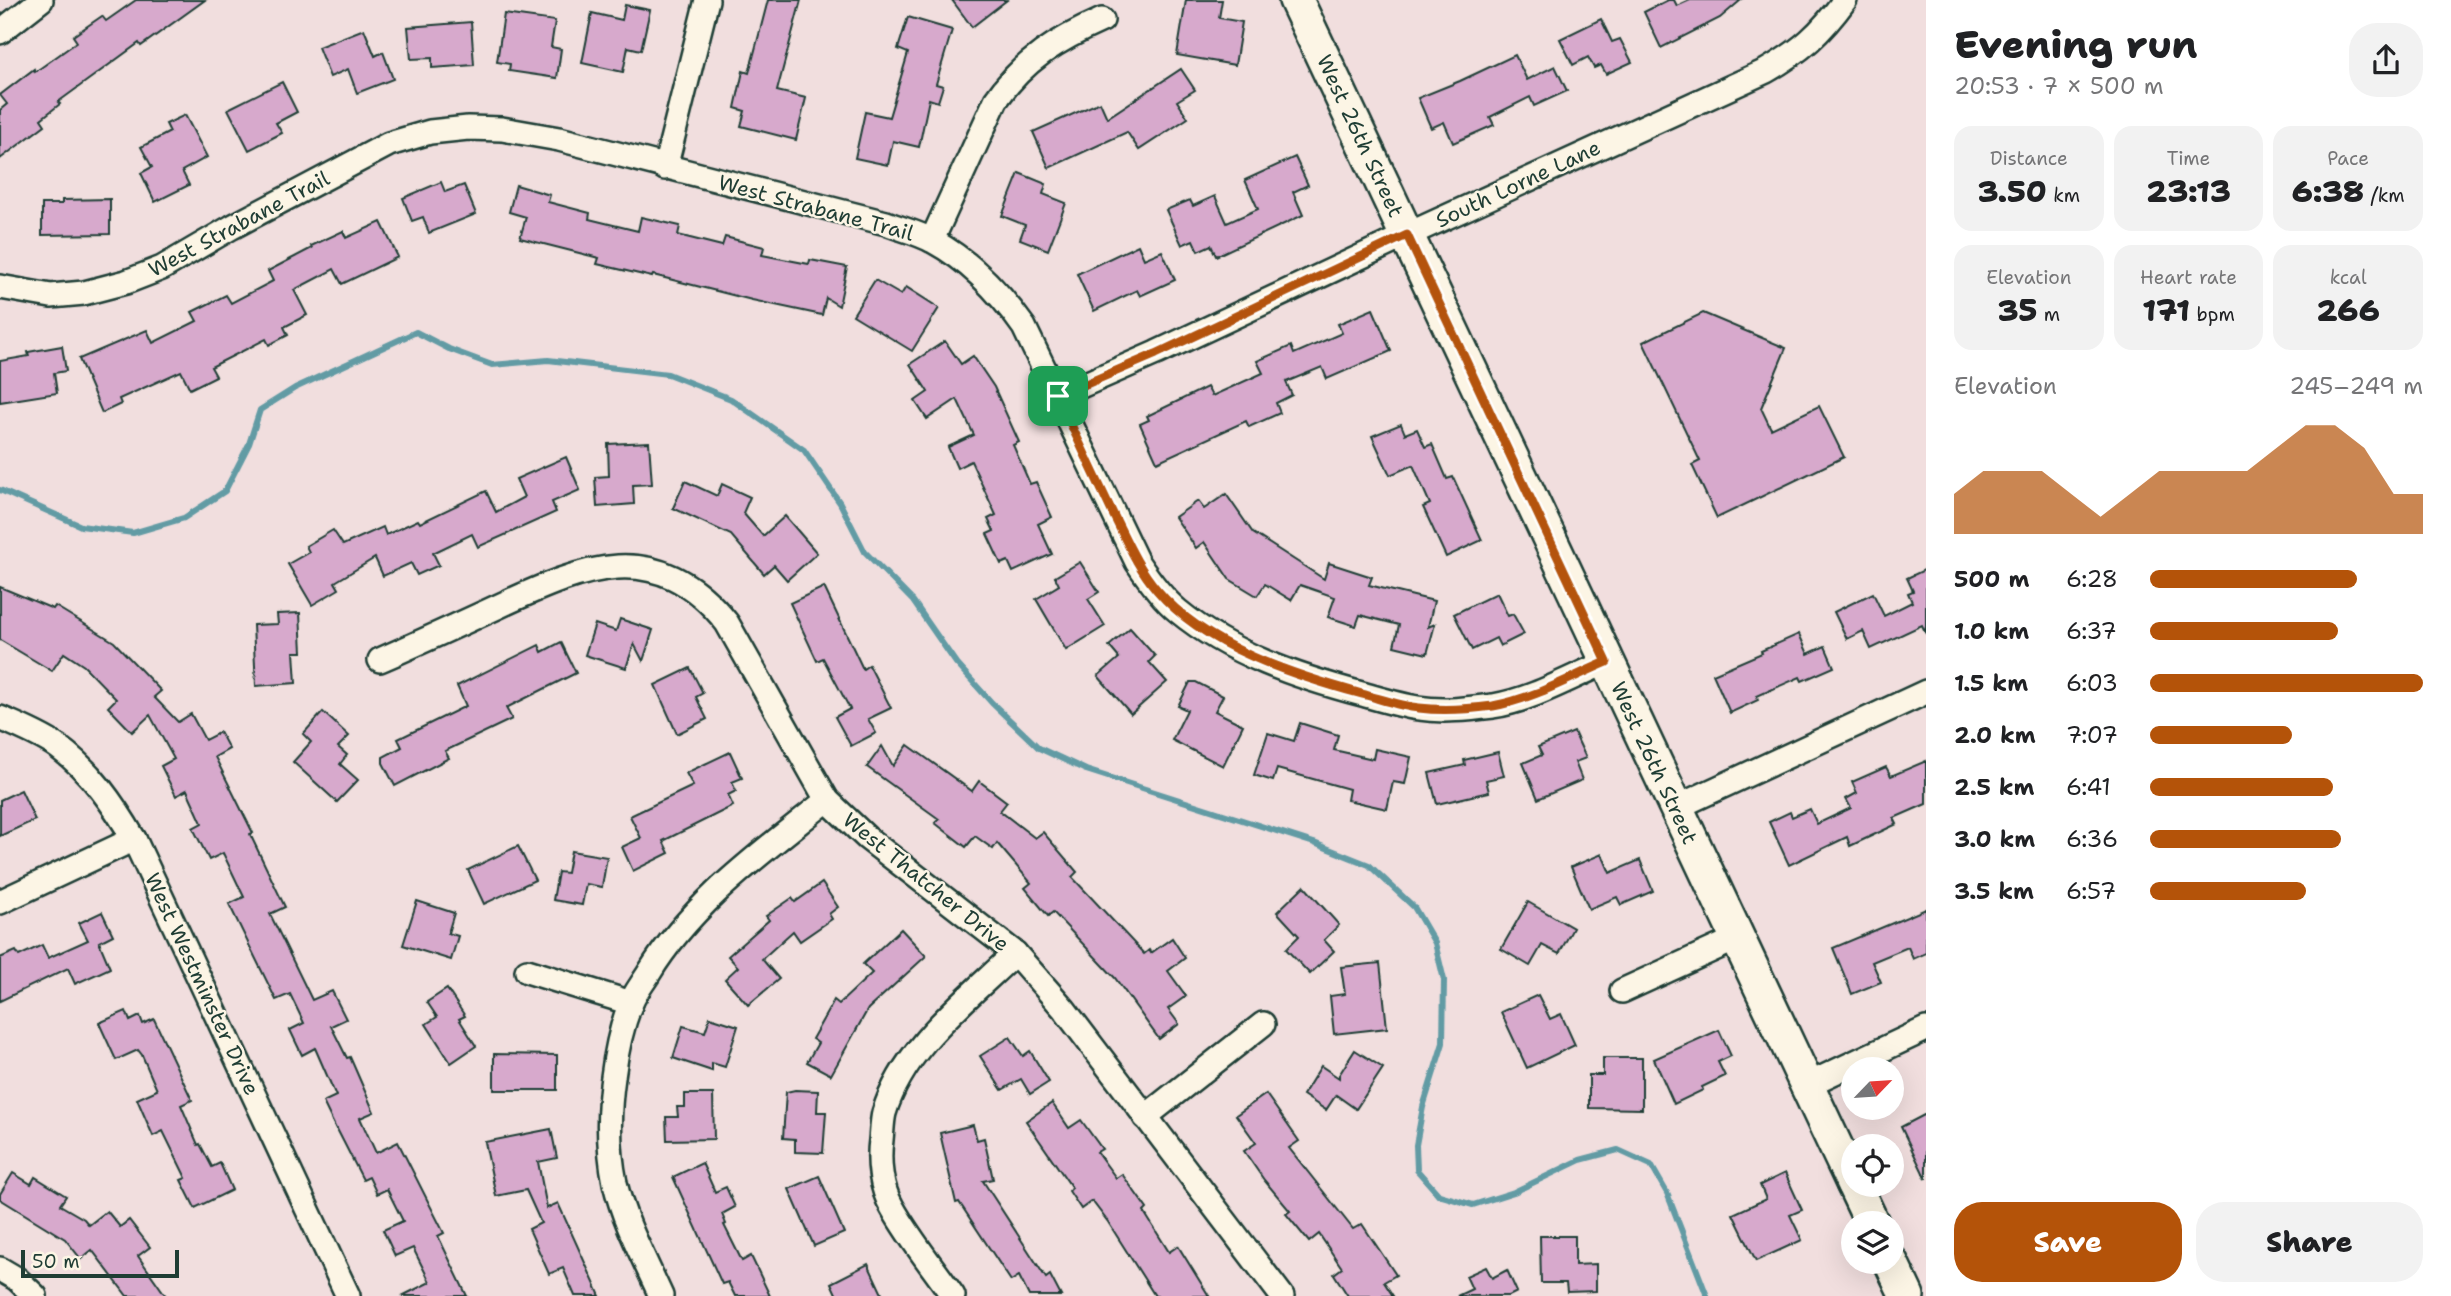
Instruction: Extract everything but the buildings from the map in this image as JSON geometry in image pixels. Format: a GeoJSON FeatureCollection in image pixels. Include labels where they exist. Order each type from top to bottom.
{"type":"FeatureCollection","features":[{"type":"Feature","properties":{"kind":"main road","name":"West 26th Street"},"geometry":{"type":"LineString","coordinates":[[1296,0],[1736,939],[1841,1157]]}},
{"type":"Feature","properties":{"kind":"main road"},"geometry":{"type":"LineString","coordinates":[[1897,1274],[1907,1296]]}},
{"type":"Feature","properties":{"kind":"street"},"geometry":{"type":"LineString","coordinates":[[0,32],[41,0]]}},
{"type":"Feature","properties":{"kind":"street"},"geometry":{"type":"LineString","coordinates":[[665,168],[707,0]]}},
{"type":"Feature","properties":{"kind":"street","name":"South Lorne Lane"},"geometry":{"type":"LineString","coordinates":[[1058,396],[1156,354],[1407,235],[1766,71],[1797,53],[1828,23],[1845,0]]}},
{"type":"Feature","properties":{"kind":"street"},"geometry":{"type":"LineString","coordinates":[[932,240],[990,111],[1010,79],[1048,47],[1102,20]]}},
{"type":"Feature","properties":{"kind":"street","name":"West Strabane Trail"},"geometry":{"type":"LineString","coordinates":[[0,288],[51,296],[84,293],[126,282],[162,268],[232,227],[389,144],[430,132],[468,128],[559,139],[886,223],[932,240],[984,279],[1008,303],[1024,327],[1137,562],[1157,590],[1177,610],[1208,633],[1264,661],[1312,681],[1382,699],[1419,708],[1457,709],[1496,705],[1523,698],[1607,662]]}},
{"type":"Feature","properties":{"kind":"street","name":"West Thatcher Drive"},"geometry":{"type":"LineString","coordinates":[[380,660],[556,580],[588,570],[617,566],[645,568],[694,589],[712,604],[727,623],[827,800],[867,838],[1015,953],[1063,1009],[1282,1296]]}},
{"type":"Feature","properties":{"kind":"street"},"geometry":{"type":"LineString","coordinates":[[1675,808],[1926,692]]}},
{"type":"Feature","properties":{"kind":"street","name":"West Westminster Drive"},"geometry":{"type":"LineString","coordinates":[[0,718],[58,747],[90,776],[115,805],[134,839],[348,1296]]}},
{"type":"Feature","properties":{"kind":"street"},"geometry":{"type":"LineString","coordinates":[[661,1296],[632,1231],[616,1184],[610,1145],[609,1120],[616,1053],[631,1003],[662,952],[686,922],[746,866],[827,800]]}},
{"type":"Feature","properties":{"kind":"street"},"geometry":{"type":"LineString","coordinates":[[0,902],[134,839]]}},
{"type":"Feature","properties":{"kind":"street"},"geometry":{"type":"LineString","coordinates":[[1622,991],[1736,939]]}},
{"type":"Feature","properties":{"kind":"street"},"geometry":{"type":"LineString","coordinates":[[953,1296],[892,1207],[885,1190],[879,1150],[884,1114],[911,1060],[931,1035],[1015,953]]}},
{"type":"Feature","properties":{"kind":"street"},"geometry":{"type":"LineString","coordinates":[[527,971],[631,1003]]}},
{"type":"Feature","properties":{"kind":"street"},"geometry":{"type":"LineString","coordinates":[[1145,1117],[1263,1024]]}},
{"type":"Feature","properties":{"kind":"street"},"geometry":{"type":"LineString","coordinates":[[1807,1085],[1926,1029]]}},
{"type":"Feature","properties":{"kind":"street"},"geometry":{"type":"LineString","coordinates":[[0,1269],[17,1279],[34,1296]]}},
{"type":"Feature","properties":{"kind":"waterway"},"geometry":{"type":"LineString","coordinates":[[0,490],[81,526],[133,533],[184,518],[225,491],[249,444],[260,410],[295,388],[416,332],[449,349],[492,365],[548,360],[668,374],[731,399],[804,450],[840,503],[865,552],[913,601],[956,663],[992,703],[1039,748],[1086,770],[1314,843],[1369,865],[1414,907],[1435,943],[1444,980],[1443,1043],[1423,1107],[1416,1145],[1417,1170],[1439,1195],[1473,1205],[1514,1192],[1580,1160],[1618,1150],[1651,1165],[1667,1193],[1707,1296]]}},
{"type":"Feature","properties":{"kind":"route"},"geometry":{"type":"LineString","coordinates":[[1407,235],[1607,662],[1523,698],[1496,705],[1457,709],[1419,708],[1382,699],[1312,681],[1264,661],[1208,633],[1177,610],[1157,590],[1137,562],[1058,396],[1156,354],[1407,235]]}}]}
